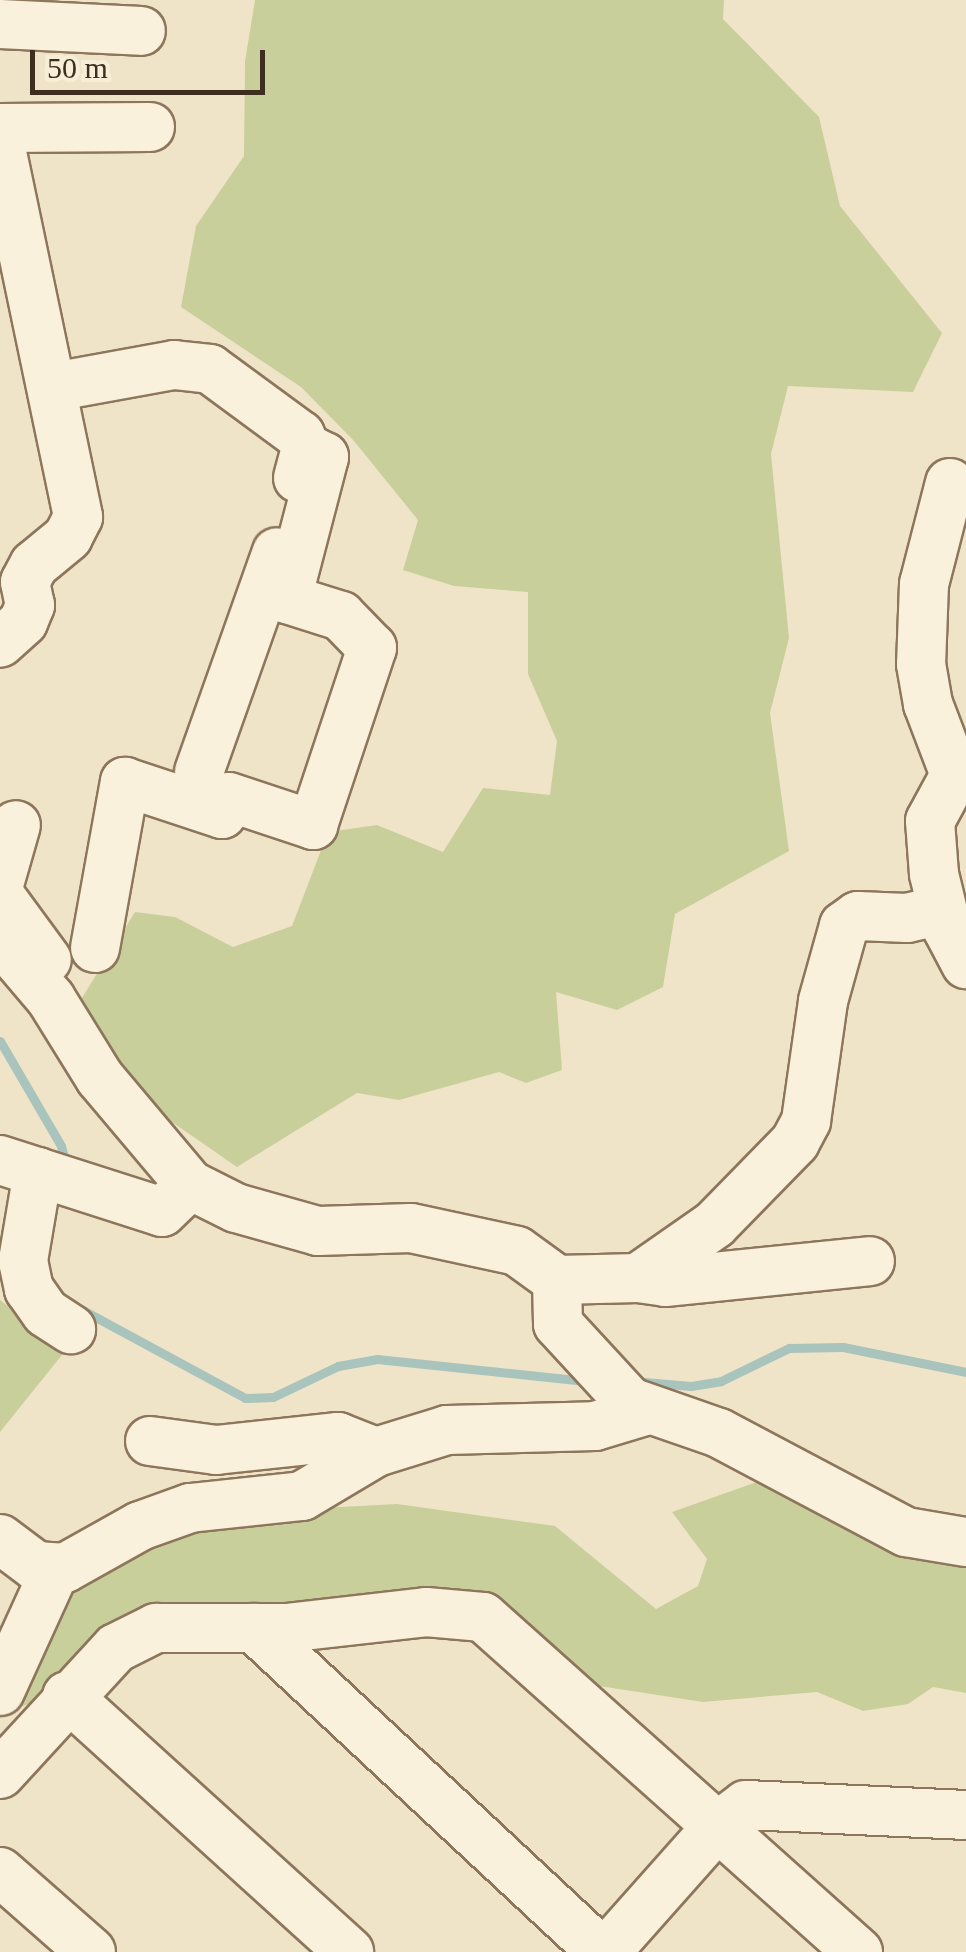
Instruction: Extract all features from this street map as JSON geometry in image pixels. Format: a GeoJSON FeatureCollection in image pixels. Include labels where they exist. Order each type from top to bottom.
{"type":"FeatureCollection","features":[{"type":"Feature","properties":{"kind":"street"},"geometry":{"type":"LineString","coordinates":[[0,24],[57,13],[138,42],[0,42]]}},
{"type":"Feature","properties":{"kind":"street"},"geometry":{"type":"LineString","coordinates":[[0,128],[150,127]]}},
{"type":"Feature","properties":{"kind":"street"},"geometry":{"type":"LineString","coordinates":[[0,143],[78,517],[68,537],[34,566],[25,582],[30,605],[23,622],[0,643]]}},
{"type":"Feature","properties":{"kind":"street"},"geometry":{"type":"LineString","coordinates":[[53,387],[174,365],[210,368],[300,435],[306,448],[324,458],[287,598],[341,616],[372,648],[313,825],[229,797],[222,814],[125,782],[95,948]]}},
{"type":"Feature","properties":{"kind":"street"},"geometry":{"type":"LineString","coordinates":[[199,772],[281,542],[306,448]]}},
{"type":"Feature","properties":{"kind":"street"},"geometry":{"type":"LineString","coordinates":[[950,483],[924,584],[921,664],[928,704],[956,775],[930,821],[942,910],[966,964]]}},
{"type":"Feature","properties":{"kind":"street"},"geometry":{"type":"LineString","coordinates":[[0,881],[16,825]]}},
{"type":"Feature","properties":{"kind":"street"},"geometry":{"type":"LineString","coordinates":[[0,896],[74,997],[62,1017]]}},
{"type":"Feature","properties":{"kind":"street"},"geometry":{"type":"LineString","coordinates":[[638,1278],[715,1224],[795,1142],[806,1122],[823,1001],[844,926],[858,916],[907,918],[942,910]]}},
{"type":"Feature","properties":{"kind":"street"},"geometry":{"type":"LineString","coordinates":[[0,939],[62,1017],[100,1078],[190,1185],[236,1208],[318,1231],[411,1228],[464,1236],[518,1251],[557,1280],[638,1278],[665,1282],[870,1261]]}},
{"type":"Feature","properties":{"kind":"street"},"geometry":{"type":"LineString","coordinates":[[71,1329],[46,1313],[30,1289],[23,1261],[39,1172],[162,1212],[190,1185]]}},
{"type":"Feature","properties":{"kind":"street"},"geometry":{"type":"LineString","coordinates":[[557,1280],[558,1324],[580,1353],[638,1406],[719,1433],[906,1532],[966,1542]]}},
{"type":"Feature","properties":{"kind":"street"},"geometry":{"type":"LineString","coordinates":[[0,1539],[36,1566],[56,1568],[190,1508],[302,1496],[376,1452],[448,1430],[595,1426],[638,1406]]}},
{"type":"Feature","properties":{"kind":"street"},"geometry":{"type":"LineString","coordinates":[[150,1441],[216,1450],[338,1437],[376,1452]]}},
{"type":"Feature","properties":{"kind":"street"},"geometry":{"type":"LineString","coordinates":[[0,1691],[56,1568]]}},
{"type":"Feature","properties":{"kind":"street"},"geometry":{"type":"LineString","coordinates":[[0,1774],[67,1696],[116,1648],[156,1628],[254,1628],[426,1612],[483,1617],[858,1952]]}},
{"type":"Feature","properties":{"kind":"street"},"geometry":{"type":"LineString","coordinates":[[254,1628],[603,1952],[718,1826],[746,1805],[966,1814]]}},
{"type":"Feature","properties":{"kind":"street"},"geometry":{"type":"LineString","coordinates":[[67,1696],[349,1952]]}},
{"type":"Feature","properties":{"kind":"street"},"geometry":{"type":"LineString","coordinates":[[0,1872],[92,1952]]}},
{"type":"Feature","properties":{"kind":"green space"},"geometry":{"type":"Polygon","coordinates":[[[255,0],[724,0],[723,19],[819,117],[840,206],[942,333],[913,392],[788,386],[771,454],[789,638],[770,713],[789,851],[675,914],[663,987],[617,1010],[556,992],[562,1070],[526,1083],[499,1072],[399,1100],[357,1093],[237,1167],[143,1102],[77,1006],[135,912],[175,917],[233,947],[292,926],[328,832],[377,825],[443,852],[483,788],[550,795],[557,741],[528,674],[528,592],[454,586],[403,570],[418,520],[354,441],[301,387],[181,307],[196,226],[244,156],[245,61],[255,0]]]}},
{"type":"Feature","properties":{"kind":"green space"},"geometry":{"type":"Polygon","coordinates":[[[0,1300],[66,1350],[0,1432],[0,1300]]]}},
{"type":"Feature","properties":{"kind":"green space"},"geometry":{"type":"Polygon","coordinates":[[[771,1477],[966,1565],[966,1693],[933,1687],[908,1704],[863,1711],[817,1692],[703,1702],[593,1685],[481,1594],[113,1628],[40,1700],[0,1714],[0,1646],[142,1532],[265,1511],[397,1504],[555,1526],[656,1609],[698,1586],[707,1559],[672,1512],[771,1477]]]}},
{"type":"Feature","properties":{"kind":"waterway"},"geometry":{"type":"LineString","coordinates":[[0,1041],[61,1146],[66,1165]]}},
{"type":"Feature","properties":{"kind":"waterway"},"geometry":{"type":"LineString","coordinates":[[77,1307],[245,1398],[273,1397],[338,1366],[377,1359],[588,1381]]}},
{"type":"Feature","properties":{"kind":"waterway"},"geometry":{"type":"LineString","coordinates":[[633,1381],[691,1386],[721,1381],[789,1348],[843,1347],[966,1372]]}}]}
